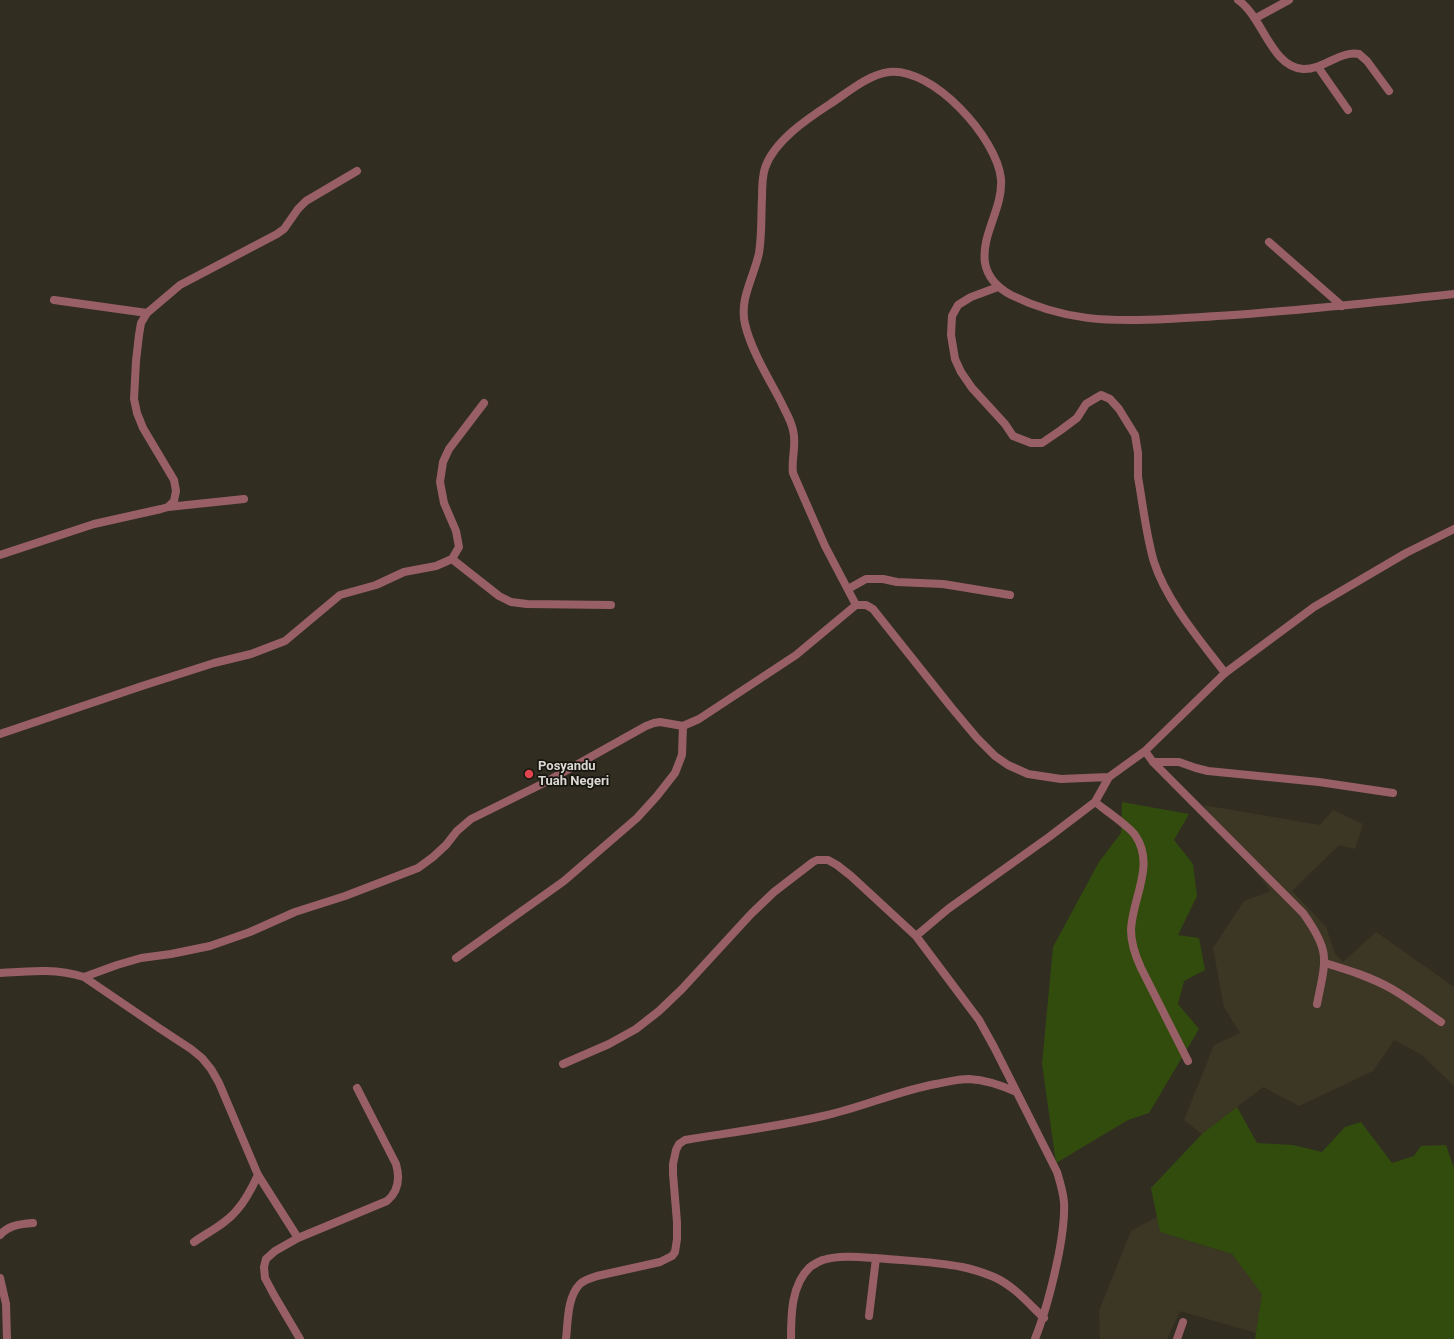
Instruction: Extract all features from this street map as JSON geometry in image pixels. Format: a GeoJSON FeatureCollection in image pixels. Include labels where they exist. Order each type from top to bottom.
{"type":"FeatureCollection","features":[{"type":"Feature","properties":{"kind":"street"},"geometry":{"type":"LineString","coordinates":[[1238,0],[1256,18],[1277,54],[1286,63],[1297,68],[1304,69],[1318,67],[1348,54],[1359,54],[1367,61],[1389,91]]}},
{"type":"Feature","properties":{"kind":"street"},"geometry":{"type":"LineString","coordinates":[[1256,18],[1290,0]]}},
{"type":"Feature","properties":{"kind":"street"},"geometry":{"type":"LineString","coordinates":[[1318,67],[1348,110]]}},
{"type":"Feature","properties":{"kind":"street"},"geometry":{"type":"LineString","coordinates":[[856,605],[825,546],[793,472],[792,464],[796,443],[793,430],[758,357],[745,324],[744,302],[759,253],[763,179],[765,168],[772,154],[776,147],[801,125],[871,78],[889,72],[897,72],[922,80],[936,88],[956,104],[981,133],[993,154],[999,168],[1001,179],[1000,199],[992,224],[985,254],[985,262],[989,276],[998,287],[1024,300],[1066,315],[1121,321],[1213,317],[1342,306],[1454,294]]}},
{"type":"Feature","properties":{"kind":"street"},"geometry":{"type":"LineString","coordinates":[[168,507],[174,501],[175,485],[171,473],[143,428],[134,398],[139,335],[147,312],[180,285],[277,234],[284,229],[298,209],[306,201],[357,171]]}},
{"type":"Feature","properties":{"kind":"street"},"geometry":{"type":"LineString","coordinates":[[1270,242],[1342,306]]}},
{"type":"Feature","properties":{"kind":"street"},"geometry":{"type":"LineString","coordinates":[[998,287],[965,300],[958,305],[952,316],[950,335],[953,354],[961,372],[972,388],[1005,424],[1013,436],[1031,443],[1042,443],[1061,430],[1077,418],[1086,404],[1101,395],[1110,399],[1119,409],[1135,435],[1138,453],[1138,477],[1154,562],[1163,583],[1176,606],[1225,673]]}},
{"type":"Feature","properties":{"kind":"street"},"geometry":{"type":"LineString","coordinates":[[54,300],[147,312]]}},
{"type":"Feature","properties":{"kind":"street"},"geometry":{"type":"LineString","coordinates":[[0,734],[214,663],[251,654],[285,641],[340,595],[376,585],[404,572],[436,566],[452,559],[459,547],[456,531],[444,503],[440,482],[443,462],[449,449],[484,403]]}},
{"type":"Feature","properties":{"kind":"street"},"geometry":{"type":"LineString","coordinates":[[0,555],[94,524],[168,507],[244,499]]}},
{"type":"Feature","properties":{"kind":"street"},"geometry":{"type":"LineString","coordinates":[[916,936],[948,909],[1049,837],[1095,802],[1109,777],[1145,751],[1225,673],[1314,607],[1406,553],[1454,529]]}},
{"type":"Feature","properties":{"kind":"street"},"geometry":{"type":"LineString","coordinates":[[452,559],[499,596],[511,602],[527,604],[611,605]]}},
{"type":"Feature","properties":{"kind":"street"},"geometry":{"type":"LineString","coordinates":[[848,589],[866,579],[883,579],[897,582],[943,584],[1010,595]]}},
{"type":"Feature","properties":{"kind":"street"},"geometry":{"type":"LineString","coordinates":[[84,977],[141,958],[210,946],[250,932],[295,912],[418,868],[446,845],[457,831],[470,820],[544,783],[646,726],[660,722],[683,726],[699,719],[796,655],[856,605],[866,605],[873,609],[977,738],[995,756],[1008,765],[1028,774],[1061,779],[1109,777]]}},
{"type":"Feature","properties":{"kind":"street"},"geometry":{"type":"LineString","coordinates":[[456,958],[564,881],[637,818],[675,773],[682,754],[683,726]]}},
{"type":"Feature","properties":{"kind":"street"},"geometry":{"type":"LineString","coordinates":[[1145,751],[1153,762],[1303,913],[1320,938],[1325,955],[1325,963],[1317,1004]]}},
{"type":"Feature","properties":{"kind":"street"},"geometry":{"type":"LineString","coordinates":[[1153,762],[1180,762],[1208,771],[1318,782],[1393,793]]}},
{"type":"Feature","properties":{"kind":"street"},"geometry":{"type":"LineString","coordinates":[[1095,802],[1134,833],[1143,851],[1144,866],[1142,882],[1131,929],[1134,953],[1188,1061]]}},
{"type":"Feature","properties":{"kind":"street"},"geometry":{"type":"LineString","coordinates":[[563,1064],[609,1044],[636,1029],[654,1015],[682,989],[751,914],[805,867],[817,860],[828,860],[837,865],[916,936],[979,1020],[1057,1172],[1064,1196],[1062,1234],[1051,1292],[1044,1318],[1035,1339]]}},
{"type":"Feature","properties":{"kind":"street"},"geometry":{"type":"LineString","coordinates":[[1325,963],[1362,974],[1392,989],[1441,1022]]}},
{"type":"Feature","properties":{"kind":"street"},"geometry":{"type":"LineString","coordinates":[[0,973],[35,970],[71,973],[84,977],[202,1058],[211,1069],[219,1083],[258,1175],[298,1238]]}},
{"type":"Feature","properties":{"kind":"street"},"geometry":{"type":"LineString","coordinates":[[566,1339],[569,1310],[573,1294],[580,1284],[597,1276],[660,1262],[672,1256],[675,1252],[677,1222],[673,1164],[676,1150],[681,1142],[691,1138],[756,1129],[822,1117],[896,1093],[947,1082],[969,1079],[983,1081],[997,1084],[1016,1092]]}},
{"type":"Feature","properties":{"kind":"street"},"geometry":{"type":"LineString","coordinates":[[300,1339],[265,1278],[265,1263],[269,1256],[298,1238],[380,1205],[392,1196],[397,1188],[398,1177],[396,1164],[357,1088]]}},
{"type":"Feature","properties":{"kind":"street"},"geometry":{"type":"LineString","coordinates":[[194,1242],[236,1212],[250,1192],[258,1175]]}},
{"type":"Feature","properties":{"kind":"street"},"geometry":{"type":"LineString","coordinates":[[0,1235],[4,1230],[16,1225],[32,1223]]}},
{"type":"Feature","properties":{"kind":"street"},"geometry":{"type":"LineString","coordinates":[[791,1339],[793,1304],[801,1277],[811,1266],[823,1260],[839,1258],[858,1257],[932,1262],[963,1267],[981,1272],[996,1278],[1013,1289],[1044,1318]]}},
{"type":"Feature","properties":{"kind":"street"},"geometry":{"type":"LineString","coordinates":[[869,1316],[876,1258]]}},
{"type":"Feature","properties":{"kind":"street"},"geometry":{"type":"LineString","coordinates":[[0,1278],[6,1304],[7,1339]]}},
{"type":"Feature","properties":{"kind":"street"},"geometry":{"type":"LineString","coordinates":[[1177,1339],[1183,1322]]}},
{"type":"Feature","properties":{"kind":"shaded area"},"geometry":{"type":"Polygon","coordinates":[[[1203,805],[1320,825],[1333,810],[1363,824],[1355,849],[1339,845],[1292,891],[1326,927],[1335,954],[1343,962],[1376,932],[1454,987],[1454,1086],[1422,1055],[1394,1040],[1373,1071],[1299,1106],[1263,1087],[1202,1134],[1184,1120],[1214,1045],[1240,1033],[1224,1007],[1213,948],[1244,901],[1271,891],[1203,805]]]}},
{"type":"Feature","properties":{"kind":"shaded area"},"geometry":{"type":"Polygon","coordinates":[[[1157,1217],[1160,1232],[1232,1254],[1263,1294],[1256,1333],[1180,1311],[1167,1339],[1100,1339],[1099,1311],[1131,1231],[1157,1217]]]}},
{"type":"Feature","properties":{"kind":"green space"},"geometry":{"type":"Polygon","coordinates":[[[1122,802],[1189,814],[1174,840],[1193,864],[1197,896],[1178,935],[1199,938],[1205,970],[1184,981],[1178,1004],[1199,1029],[1149,1113],[1128,1120],[1056,1163],[1042,1064],[1053,947],[1099,862],[1121,833],[1122,802]]]}},
{"type":"Feature","properties":{"kind":"green space"},"geometry":{"type":"Polygon","coordinates":[[[1237,1107],[1257,1143],[1293,1145],[1322,1152],[1345,1127],[1361,1122],[1392,1163],[1414,1156],[1421,1146],[1446,1145],[1454,1168],[1454,1339],[1255,1339],[1262,1294],[1232,1254],[1160,1232],[1151,1188],[1202,1134],[1237,1107]]]}},
{"type":"Feature","properties":{"kind":"place","name":"Posyandu Tuah Negeri"},"geometry":{"type":"Point","coordinates":[529,774]}}]}
